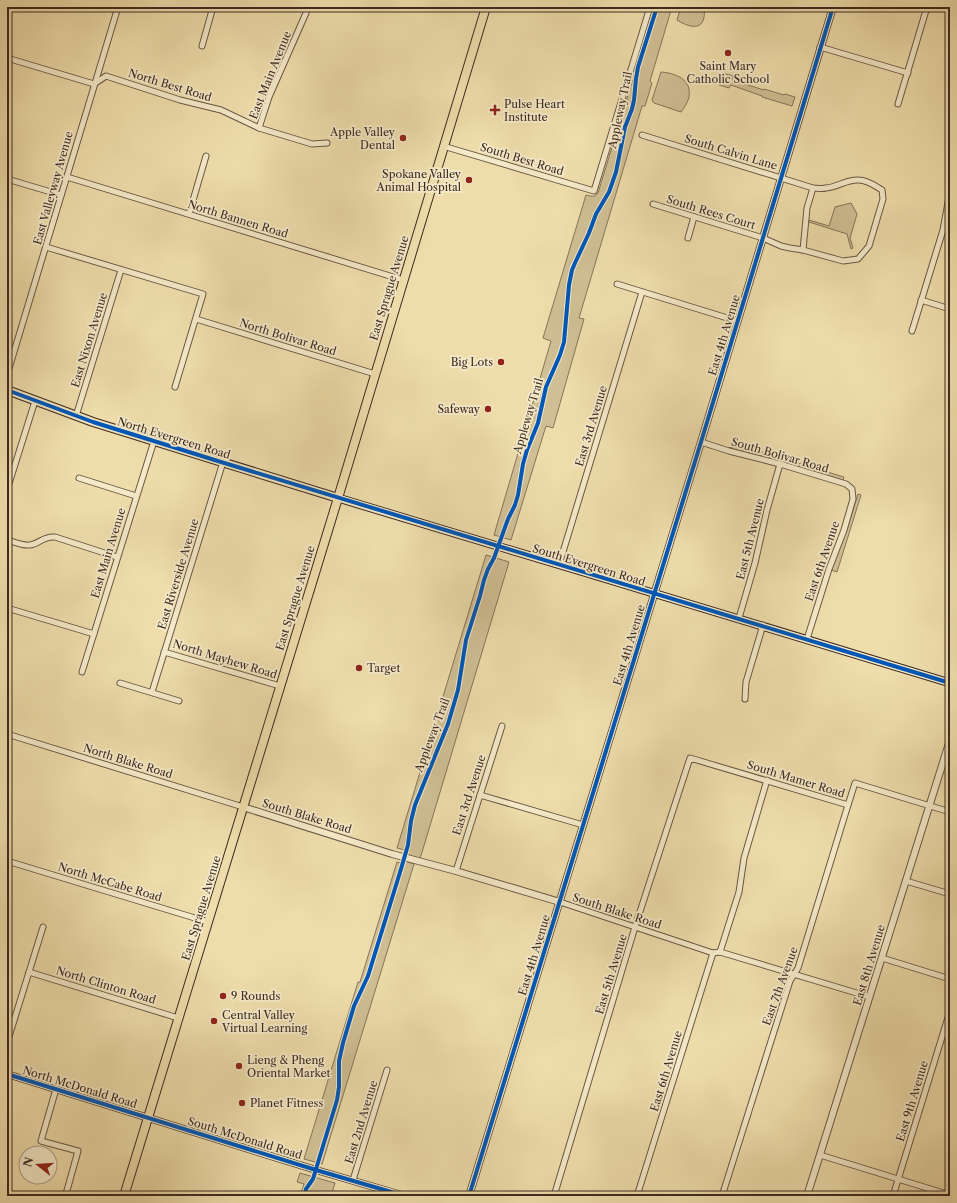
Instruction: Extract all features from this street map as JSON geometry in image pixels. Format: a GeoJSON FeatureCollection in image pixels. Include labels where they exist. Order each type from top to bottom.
{"type":"FeatureCollection","features":[{"type":"Feature","properties":{"kind":"main road","name":"East Sprague Avenue"},"geometry":{"type":"LineString","coordinates":[[124,1196],[338,498],[486,7]]}},
{"type":"Feature","properties":{"kind":"main road","name":"North Evergreen Road"},"geometry":{"type":"LineString","coordinates":[[7,390],[76,416],[338,498]]}},
{"type":"Feature","properties":{"kind":"main road","name":"South Evergreen Road"},"geometry":{"type":"LineString","coordinates":[[338,498],[950,683]]}},
{"type":"Feature","properties":{"kind":"street"},"geometry":{"type":"LineString","coordinates":[[106,7],[118,9]]}},
{"type":"Feature","properties":{"kind":"street"},"geometry":{"type":"LineString","coordinates":[[202,46],[213,7]]}},
{"type":"Feature","properties":{"kind":"street","name":"East Main Avenue"},"geometry":{"type":"LineString","coordinates":[[258,128],[269,98],[308,7]]}},
{"type":"Feature","properties":{"kind":"street","name":"South Best Road"},"geometry":{"type":"LineString","coordinates":[[443,146],[594,191],[650,7]]}},
{"type":"Feature","properties":{"kind":"street","name":"East 4th Avenue"},"geometry":{"type":"LineString","coordinates":[[469,1196],[833,7]]}},
{"type":"Feature","properties":{"kind":"street"},"geometry":{"type":"LineString","coordinates":[[898,104],[927,7]]}},
{"type":"Feature","properties":{"kind":"street","name":"East Valleyway Avenue"},"geometry":{"type":"LineString","coordinates":[[7,375],[94,84],[118,9]]}},
{"type":"Feature","properties":{"kind":"street"},"geometry":{"type":"LineString","coordinates":[[820,47],[908,73]]}},
{"type":"Feature","properties":{"kind":"street"},"geometry":{"type":"LineString","coordinates":[[7,58],[94,84]]}},
{"type":"Feature","properties":{"kind":"street","name":"North Best Road"},"geometry":{"type":"LineString","coordinates":[[94,84],[106,76],[180,100],[221,110],[258,128],[312,144],[327,143]]}},
{"type":"Feature","properties":{"kind":"street","name":"South Calvin Lane"},"geometry":{"type":"LineString","coordinates":[[642,135],[813,188],[826,188],[848,180],[860,180],[869,182],[882,190],[883,199],[869,246],[858,259],[843,261],[803,250]]}},
{"type":"Feature","properties":{"kind":"street"},"geometry":{"type":"LineString","coordinates":[[189,214],[206,156]]}},
{"type":"Feature","properties":{"kind":"street","name":"North Bannen Road"},"geometry":{"type":"LineString","coordinates":[[67,177],[403,280]]}},
{"type":"Feature","properties":{"kind":"street"},"geometry":{"type":"LineString","coordinates":[[7,179],[61,195]]}},
{"type":"Feature","properties":{"kind":"street"},"geometry":{"type":"LineString","coordinates":[[803,250],[807,208],[813,188]]}},
{"type":"Feature","properties":{"kind":"street"},"geometry":{"type":"LineString","coordinates":[[912,331],[943,230],[950,192]]}},
{"type":"Feature","properties":{"kind":"street","name":"South Rees Court"},"geometry":{"type":"LineString","coordinates":[[653,204],[763,238],[790,248],[803,250]]}},
{"type":"Feature","properties":{"kind":"street"},"geometry":{"type":"LineString","coordinates":[[688,238],[694,217]]}},
{"type":"Feature","properties":{"kind":"street"},"geometry":{"type":"LineString","coordinates":[[46,248],[203,294],[175,387]]}},
{"type":"Feature","properties":{"kind":"street","name":"East Nixon Avenue"},"geometry":{"type":"LineString","coordinates":[[76,416],[121,270]]}},
{"type":"Feature","properties":{"kind":"street"},"geometry":{"type":"LineString","coordinates":[[617,284],[737,321]]}},
{"type":"Feature","properties":{"kind":"street","name":"East 3rd Avenue"},"geometry":{"type":"LineString","coordinates":[[559,565],[642,292]]}},
{"type":"Feature","properties":{"kind":"street"},"geometry":{"type":"LineString","coordinates":[[921,300],[950,309]]}},
{"type":"Feature","properties":{"kind":"street","name":"North Bolivar Road"},"geometry":{"type":"LineString","coordinates":[[196,319],[375,374]]}},
{"type":"Feature","properties":{"kind":"street"},"geometry":{"type":"LineString","coordinates":[[7,490],[35,401]]}},
{"type":"Feature","properties":{"kind":"street","name":"East Main Avenue"},"geometry":{"type":"LineString","coordinates":[[82,672],[154,441]]}},
{"type":"Feature","properties":{"kind":"street","name":"South Bolivar Road"},"geometry":{"type":"LineString","coordinates":[[701,442],[846,484],[852,490]]}},
{"type":"Feature","properties":{"kind":"street","name":"East Riverside Avenue"},"geometry":{"type":"LineString","coordinates":[[152,692],[223,462]]}},
{"type":"Feature","properties":{"kind":"street","name":"East 5th Avenue"},"geometry":{"type":"LineString","coordinates":[[739,618],[755,563],[767,510],[780,464]]}},
{"type":"Feature","properties":{"kind":"street"},"geometry":{"type":"LineString","coordinates":[[79,478],[136,496]]}},
{"type":"Feature","properties":{"kind":"street","name":"East 6th Avenue"},"geometry":{"type":"LineString","coordinates":[[807,639],[829,569],[850,512],[853,499],[852,490]]}},
{"type":"Feature","properties":{"kind":"street"},"geometry":{"type":"LineString","coordinates":[[7,540],[26,546],[31,546],[44,538],[55,537],[117,557]]}},
{"type":"Feature","properties":{"kind":"street"},"geometry":{"type":"LineString","coordinates":[[7,608],[94,634]]}},
{"type":"Feature","properties":{"kind":"street"},"geometry":{"type":"LineString","coordinates":[[745,699],[746,682],[763,626]]}},
{"type":"Feature","properties":{"kind":"street","name":"North Mayhew Road"},"geometry":{"type":"LineString","coordinates":[[164,652],[280,686]]}},
{"type":"Feature","properties":{"kind":"street"},"geometry":{"type":"LineString","coordinates":[[120,683],[179,701]]}},
{"type":"Feature","properties":{"kind":"street","name":"East 3rd Avenue"},"geometry":{"type":"LineString","coordinates":[[456,871],[502,726]]}},
{"type":"Feature","properties":{"kind":"street","name":"North Blake Road"},"geometry":{"type":"LineString","coordinates":[[7,734],[243,807]]}},
{"type":"Feature","properties":{"kind":"street","name":"East 8th Avenue"},"geometry":{"type":"LineString","coordinates":[[807,1196],[950,740]]}},
{"type":"Feature","properties":{"kind":"street","name":"East 5th Avenue"},"geometry":{"type":"LineString","coordinates":[[554,1196],[635,927],[690,758]]}},
{"type":"Feature","properties":{"kind":"street","name":"South Mamer Road"},"geometry":{"type":"LineString","coordinates":[[690,758],[848,805],[855,783],[950,812]]}},
{"type":"Feature","properties":{"kind":"street"},"geometry":{"type":"LineString","coordinates":[[720,952],[738,892],[744,858],[767,780]]}},
{"type":"Feature","properties":{"kind":"street"},"geometry":{"type":"LineString","coordinates":[[480,794],[583,825]]}},
{"type":"Feature","properties":{"kind":"street","name":"East 7th Avenue"},"geometry":{"type":"LineString","coordinates":[[722,1196],[790,981],[798,968],[848,805]]}},
{"type":"Feature","properties":{"kind":"street","name":"South Blake Road"},"geometry":{"type":"LineString","coordinates":[[243,807],[392,854],[456,871],[560,902],[714,953],[720,952],[870,997]]}},
{"type":"Feature","properties":{"kind":"street","name":"North McCabe Road"},"geometry":{"type":"LineString","coordinates":[[7,861],[208,922]]}},
{"type":"Feature","properties":{"kind":"street"},"geometry":{"type":"LineString","coordinates":[[906,881],[950,894]]}},
{"type":"Feature","properties":{"kind":"street"},"geometry":{"type":"LineString","coordinates":[[7,1043],[43,927]]}},
{"type":"Feature","properties":{"kind":"street","name":"East 6th Avenue"},"geometry":{"type":"LineString","coordinates":[[637,1196],[714,953]]}},
{"type":"Feature","properties":{"kind":"street"},"geometry":{"type":"LineString","coordinates":[[882,958],[950,979]]}},
{"type":"Feature","properties":{"kind":"street","name":"North Clinton Road"},"geometry":{"type":"LineString","coordinates":[[29,972],[178,1018]]}},
{"type":"Feature","properties":{"kind":"street","name":"East 9th Avenue"},"geometry":{"type":"LineString","coordinates":[[893,1196],[950,1011]]}},
{"type":"Feature","properties":{"kind":"street","name":"East 2nd Avenue"},"geometry":{"type":"LineString","coordinates":[[353,1180],[387,1070]]}},
{"type":"Feature","properties":{"kind":"street","name":"North McDonald Road"},"geometry":{"type":"LineString","coordinates":[[7,1074],[148,1118]]}},
{"type":"Feature","properties":{"kind":"street"},"geometry":{"type":"LineString","coordinates":[[56,1089],[41,1141],[78,1151],[66,1194]]}},
{"type":"Feature","properties":{"kind":"street","name":"South McDonald Road"},"geometry":{"type":"LineString","coordinates":[[148,1118],[406,1196]]}},
{"type":"Feature","properties":{"kind":"street"},"geometry":{"type":"LineString","coordinates":[[820,1155],[950,1195]]}},
{"type":"Feature","properties":{"kind":"shaded area"},"geometry":{"type":"Polygon","coordinates":[[[655,7],[672,7],[650,81],[652,83],[645,106],[642,106],[579,318],[584,319],[553,428],[546,426],[511,540],[494,535],[551,341],[543,338],[586,195],[594,196],[598,193],[655,7]]]}},
{"type":"Feature","properties":{"kind":"shaded area"},"geometry":{"type":"Polygon","coordinates":[[[681,7],[704,7],[704,15],[701,24],[698,26],[693,26],[677,20],[681,7]]]}},
{"type":"Feature","properties":{"kind":"shaded area"},"geometry":{"type":"Polygon","coordinates":[[[661,72],[672,74],[681,78],[688,86],[689,97],[681,112],[654,103],[652,100],[661,72]]]}},
{"type":"Feature","properties":{"kind":"shaded area"},"geometry":{"type":"Polygon","coordinates":[[[723,73],[733,76],[732,80],[764,90],[795,97],[792,106],[762,97],[731,85],[729,88],[719,85],[723,73]]]}},
{"type":"Feature","properties":{"kind":"shaded area"},"geometry":{"type":"Polygon","coordinates":[[[851,203],[857,214],[850,238],[853,248],[851,249],[847,234],[809,222],[809,220],[829,226],[835,207],[851,203]]]}},
{"type":"Feature","properties":{"kind":"shaded area"},"geometry":{"type":"Polygon","coordinates":[[[728,448],[748,448],[844,477],[843,480],[769,458],[728,448]]]}},
{"type":"Feature","properties":{"kind":"shaded area"},"geometry":{"type":"Polygon","coordinates":[[[858,494],[861,495],[837,572],[831,570],[848,526],[858,494]]]}},
{"type":"Feature","properties":{"kind":"shaded area"},"geometry":{"type":"Polygon","coordinates":[[[486,555],[509,562],[420,859],[407,855],[408,851],[397,848],[486,555]]]}},
{"type":"Feature","properties":{"kind":"shaded area"},"geometry":{"type":"Polygon","coordinates":[[[405,861],[414,864],[322,1164],[304,1159],[358,982],[360,982],[397,862],[404,864],[405,861]]]}},
{"type":"Feature","properties":{"kind":"shaded area"},"geometry":{"type":"Polygon","coordinates":[[[300,1173],[335,1183],[331,1196],[300,1196],[304,1184],[297,1182],[300,1173]]]}},
{"type":"Feature","properties":{"kind":"cycle path","name":"Appleway Trail"},"geometry":{"type":"LineString","coordinates":[[304,1196],[306,1189],[313,1179],[337,1100],[339,1087],[339,1061],[343,1043],[354,1006],[368,976],[401,869],[408,845],[415,805],[448,724],[458,690],[466,640],[484,580],[515,505],[527,450],[538,423],[546,387],[564,342],[569,285],[572,270],[596,214],[609,192],[616,172],[625,127],[634,100],[638,67],[657,7]]}},
{"type":"Feature","properties":{"kind":"cycle path"},"geometry":{"type":"LineString","coordinates":[[469,1196],[833,7]]}},
{"type":"Feature","properties":{"kind":"cycle path"},"geometry":{"type":"LineString","coordinates":[[7,390],[93,422],[221,462],[950,683]]}},
{"type":"Feature","properties":{"kind":"cycle path"},"geometry":{"type":"LineString","coordinates":[[7,1074],[316,1170],[405,1196]]}},
{"type":"Feature","properties":{"kind":"place","name":"Saint Mary Catholic School"},"geometry":{"type":"Point","coordinates":[728,53]}},
{"type":"Feature","properties":{"kind":"place","name":"Pulse Heart Institute"},"geometry":{"type":"Point","coordinates":[495,110]}},
{"type":"Feature","properties":{"kind":"place","name":"Apple Valley Dental"},"geometry":{"type":"Point","coordinates":[403,138]}},
{"type":"Feature","properties":{"kind":"place","name":"Spokane Valley Animal Hospital"},"geometry":{"type":"Point","coordinates":[469,180]}},
{"type":"Feature","properties":{"kind":"place","name":"Big Lots"},"geometry":{"type":"Point","coordinates":[501,362]}},
{"type":"Feature","properties":{"kind":"place","name":"Safeway"},"geometry":{"type":"Point","coordinates":[488,409]}},
{"type":"Feature","properties":{"kind":"place","name":"Target"},"geometry":{"type":"Point","coordinates":[359,668]}},
{"type":"Feature","properties":{"kind":"place","name":"9 Rounds"},"geometry":{"type":"Point","coordinates":[223,996]}},
{"type":"Feature","properties":{"kind":"place","name":"Central Valley Virtual Learning"},"geometry":{"type":"Point","coordinates":[214,1021]}},
{"type":"Feature","properties":{"kind":"place","name":"Lieng & Pheng Oriental Market"},"geometry":{"type":"Point","coordinates":[239,1066]}},
{"type":"Feature","properties":{"kind":"place","name":"Planet Fitness"},"geometry":{"type":"Point","coordinates":[242,1103]}}]}
